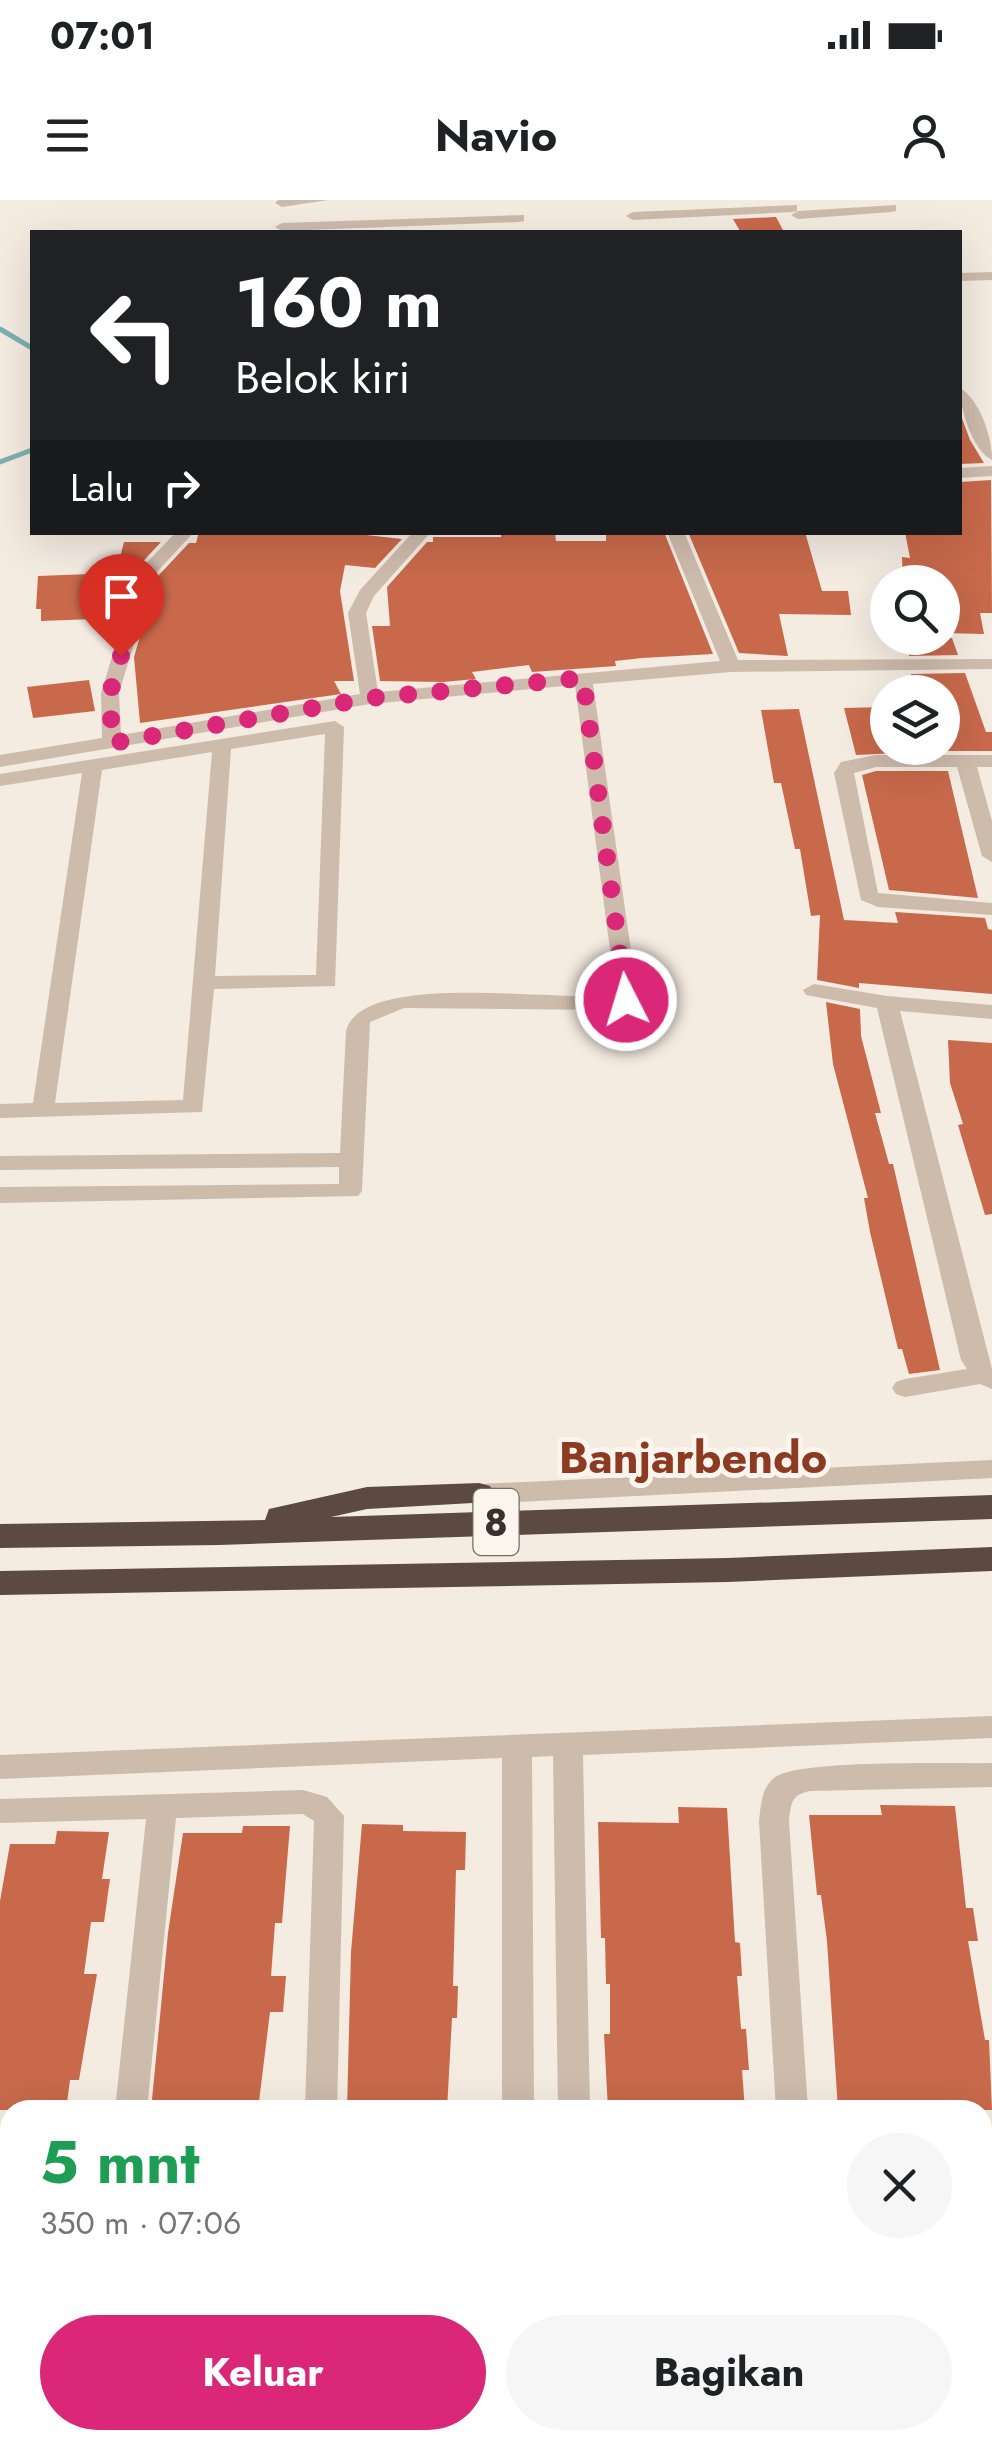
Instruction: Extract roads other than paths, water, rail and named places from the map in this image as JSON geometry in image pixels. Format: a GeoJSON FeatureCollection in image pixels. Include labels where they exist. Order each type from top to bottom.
{"type":"FeatureCollection","features":[{"type":"Feature","properties":{"kind":"highway"},"geometry":{"type":"LineString","coordinates":[[219,1533],[367,1498],[478,1494]]}},
{"type":"Feature","properties":{"kind":"highway","name":"8"},"geometry":{"type":"LineString","coordinates":[[0,1536],[219,1533],[992,1507]]}},
{"type":"Feature","properties":{"kind":"highway","name":"8"},"geometry":{"type":"LineString","coordinates":[[0,1583],[728,1570],[992,1559]]}},
{"type":"Feature","properties":{"kind":"street"},"geometry":{"type":"LineString","coordinates":[[321,200],[281,202],[281,230],[520,218]]}},
{"type":"Feature","properties":{"kind":"street"},"geometry":{"type":"LineString","coordinates":[[792,208],[808,230]]}},
{"type":"Feature","properties":{"kind":"street"},"geometry":{"type":"LineString","coordinates":[[633,216],[792,208],[892,208]]}},
{"type":"Feature","properties":{"kind":"street"},"geometry":{"type":"LineString","coordinates":[[962,277],[992,276]]}},
{"type":"Feature","properties":{"kind":"street"},"geometry":{"type":"LineString","coordinates":[[962,397],[992,456]]}},
{"type":"Feature","properties":{"kind":"street"},"geometry":{"type":"LineString","coordinates":[[962,473],[992,472]]}},
{"type":"Feature","properties":{"kind":"street"},"geometry":{"type":"LineString","coordinates":[[112,743],[110,693],[146,572],[183,535]]}},
{"type":"Feature","properties":{"kind":"street"},"geometry":{"type":"LineString","coordinates":[[370,698],[356,613],[366,594],[420,535]]}},
{"type":"Feature","properties":{"kind":"street"},"geometry":{"type":"LineString","coordinates":[[676,535],[732,666]]}},
{"type":"Feature","properties":{"kind":"street"},"geometry":{"type":"LineString","coordinates":[[0,761],[370,698],[732,666],[992,664]]}},
{"type":"Feature","properties":{"kind":"street"},"geometry":{"type":"LineString","coordinates":[[0,1195],[350,1191],[356,1031],[360,1020],[378,1007],[402,1001],[608,1004],[626,1000],[583,678]]}},
{"type":"Feature","properties":{"kind":"street"},"geometry":{"type":"LineString","coordinates":[[0,780],[335,728],[327,981],[203,983]]}},
{"type":"Feature","properties":{"kind":"street"},"geometry":{"type":"LineString","coordinates":[[0,1111],[194,1108],[222,745]]}},
{"type":"Feature","properties":{"kind":"street"},"geometry":{"type":"LineString","coordinates":[[965,760],[992,856]]}},
{"type":"Feature","properties":{"kind":"street"},"geometry":{"type":"LineString","coordinates":[[992,761],[876,761],[848,766],[844,773],[864,891],[878,900],[992,909]]}},
{"type":"Feature","properties":{"kind":"street"},"geometry":{"type":"LineString","coordinates":[[43,1110],[94,766]]}},
{"type":"Feature","properties":{"kind":"street"},"geometry":{"type":"LineString","coordinates":[[814,990],[887,1003],[992,1012]]}},
{"type":"Feature","properties":{"kind":"street"},"geometry":{"type":"LineString","coordinates":[[887,1003],[974,1360],[988,1378]]}},
{"type":"Feature","properties":{"kind":"street"},"geometry":{"type":"LineString","coordinates":[[0,1163],[350,1160]]}},
{"type":"Feature","properties":{"kind":"street"},"geometry":{"type":"LineString","coordinates":[[906,1388],[988,1378]]}},
{"type":"Feature","properties":{"kind":"street"},"geometry":{"type":"LineString","coordinates":[[478,1494],[992,1469]]}},
{"type":"Feature","properties":{"kind":"street"},"geometry":{"type":"LineString","coordinates":[[0,1767],[992,1727]]}},
{"type":"Feature","properties":{"kind":"street"},"geometry":{"type":"LineString","coordinates":[[568,1746],[574,2100]]}},
{"type":"Feature","properties":{"kind":"street"},"geometry":{"type":"LineString","coordinates":[[516,1747],[518,2100]]}},
{"type":"Feature","properties":{"kind":"street"},"geometry":{"type":"LineString","coordinates":[[791,2100],[774,1820],[777,1796],[786,1784],[810,1780],[992,1775]]}},
{"type":"Feature","properties":{"kind":"street"},"geometry":{"type":"LineString","coordinates":[[0,1811],[303,1802],[329,1816],[322,2100]]}},
{"type":"Feature","properties":{"kind":"street"},"geometry":{"type":"LineString","coordinates":[[132,2100],[162,1806]]}},
{"type":"Feature","properties":{"kind":"waterway"},"geometry":{"type":"LineString","coordinates":[[0,329],[30,347]]}},
{"type":"Feature","properties":{"kind":"waterway"},"geometry":{"type":"LineString","coordinates":[[0,462],[30,451]]}},
{"type":"Feature","properties":{"kind":"district","name":"Banjarbendo"},"geometry":{"type":"Point","coordinates":[693,1457]}}]}
